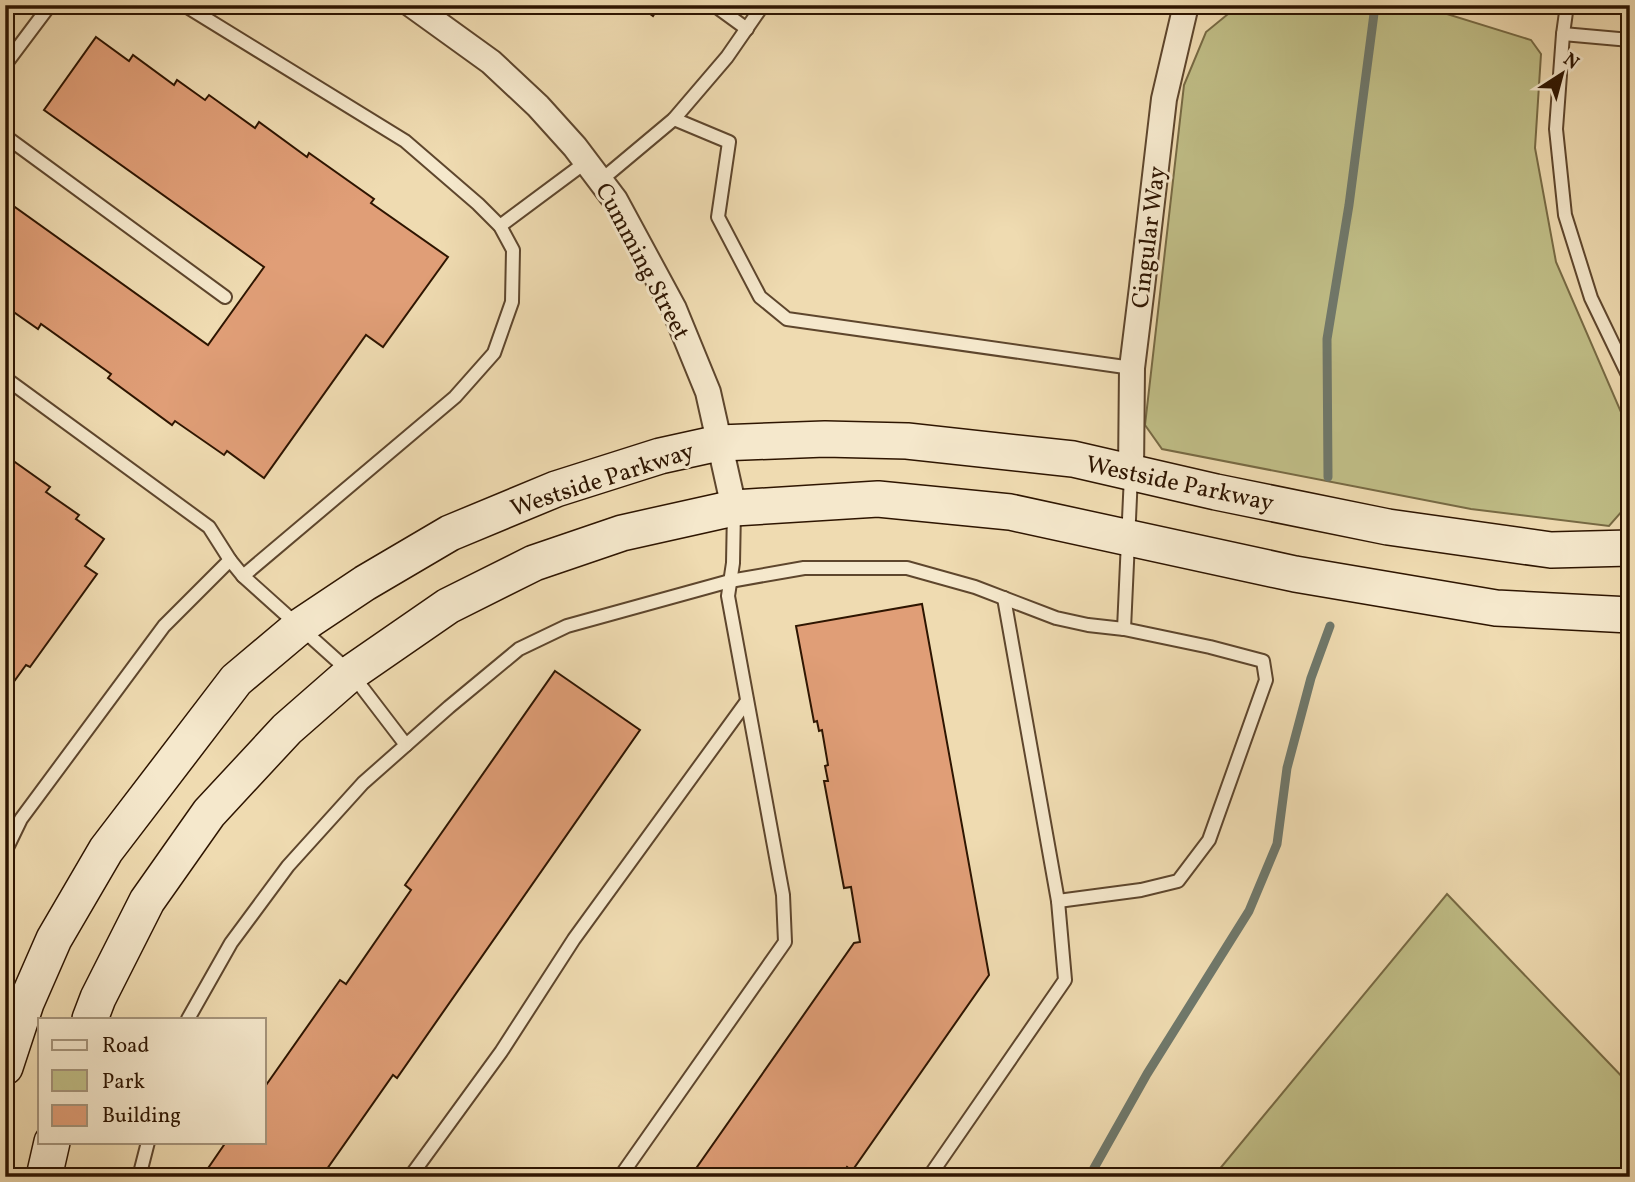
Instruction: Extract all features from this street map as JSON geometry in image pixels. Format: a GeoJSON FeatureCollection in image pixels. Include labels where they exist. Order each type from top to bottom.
{"type":"FeatureCollection","features":[{"type":"Feature","properties":{"kind":"main road","name":"Westside Parkway"},"geometry":{"type":"LineString","coordinates":[[5,1067],[26,1003],[54,939],[106,850],[236,680],[299,627],[365,583],[450,533],[556,489],[660,457],[719,443],[825,439],[907,441],[1073,460],[1388,527],[1551,550],[1630,548]]}},
{"type":"Feature","properties":{"kind":"main road"},"geometry":{"type":"LineString","coordinates":[[90,1018],[147,901],[209,813],[287,729],[351,673],[448,606],[534,563],[622,533],[734,508],[878,499],[1010,512],[1295,575],[1496,608],[1630,615]]}},
{"type":"Feature","properties":{"kind":"main road"},"geometry":{"type":"LineString","coordinates":[[44,1177],[52,1144]]}},
{"type":"Feature","properties":{"kind":"street","name":"Cumming Street"},"geometry":{"type":"LineString","coordinates":[[412,5],[491,62],[538,107],[575,147],[615,200],[674,309],[708,392],[734,508]]}},
{"type":"Feature","properties":{"kind":"street","name":"Cingular Way"},"geometry":{"type":"LineString","coordinates":[[1131,472],[1132,368],[1164,99],[1186,5]]}},
{"type":"Feature","properties":{"kind":"lane"},"geometry":{"type":"LineString","coordinates":[[5,65],[50,5]]}},
{"type":"Feature","properties":{"kind":"lane"},"geometry":{"type":"LineString","coordinates":[[184,5],[405,141],[500,226],[513,250],[512,302],[494,353],[455,397],[243,576]]}},
{"type":"Feature","properties":{"kind":"lane"},"geometry":{"type":"LineString","coordinates":[[714,5],[747,29]]}},
{"type":"Feature","properties":{"kind":"lane"},"geometry":{"type":"LineString","coordinates":[[500,226],[674,119],[727,57],[763,5]]}},
{"type":"Feature","properties":{"kind":"lane"},"geometry":{"type":"LineString","coordinates":[[1567,5],[1556,129],[1565,215],[1591,298],[1630,379]]}},
{"type":"Feature","properties":{"kind":"lane"},"geometry":{"type":"LineString","coordinates":[[1563,34],[1630,40]]}},
{"type":"Feature","properties":{"kind":"lane"},"geometry":{"type":"LineString","coordinates":[[674,119],[729,142],[718,217],[760,297],[787,319],[1132,368]]}},
{"type":"Feature","properties":{"kind":"lane"},"geometry":{"type":"LineString","coordinates":[[5,136],[225,297]]}},
{"type":"Feature","properties":{"kind":"lane"},"geometry":{"type":"LineString","coordinates":[[5,377],[209,527],[243,576],[351,673],[406,745]]}},
{"type":"Feature","properties":{"kind":"lane"},"geometry":{"type":"LineString","coordinates":[[1124,629],[1131,472]]}},
{"type":"Feature","properties":{"kind":"lane"},"geometry":{"type":"LineString","coordinates":[[620,1177],[785,942],[783,895],[728,596],[733,563],[734,508]]}},
{"type":"Feature","properties":{"kind":"lane"},"geometry":{"type":"LineString","coordinates":[[5,852],[21,819],[164,626],[230,560]]}},
{"type":"Feature","properties":{"kind":"lane"},"geometry":{"type":"LineString","coordinates":[[189,1018],[231,943],[288,866],[363,783],[519,649],[567,626],[730,581],[804,568],[907,568],[975,587],[1056,618],[1124,629],[1263,661],[1266,680],[1209,840],[1178,881],[1141,890],[1058,901]]}},
{"type":"Feature","properties":{"kind":"lane"},"geometry":{"type":"LineString","coordinates":[[929,1177],[1065,980],[1058,901],[1004,597]]}},
{"type":"Feature","properties":{"kind":"lane"},"geometry":{"type":"LineString","coordinates":[[410,1177],[501,1052],[574,939],[747,701]]}},
{"type":"Feature","properties":{"kind":"lane"},"geometry":{"type":"LineString","coordinates":[[139,1177],[147,1144]]}},
{"type":"Feature","properties":{"kind":"green space"},"geometry":{"type":"Polygon","coordinates":[[[1239,5],[1418,5],[1531,40],[1541,54],[1535,148],[1556,262],[1621,412],[1630,443],[1630,502],[1609,526],[1471,509],[1162,449],[1145,425],[1184,85],[1206,32],[1239,5]]]}},
{"type":"Feature","properties":{"kind":"green space"},"geometry":{"type":"Polygon","coordinates":[[[1447,894],[1630,1085],[1630,1177],[1213,1177],[1447,894]]]}},
{"type":"Feature","properties":{"kind":"building"},"geometry":{"type":"Polygon","coordinates":[[[638,5],[660,5],[653,16],[638,5]]]}},
{"type":"Feature","properties":{"kind":"building"},"geometry":{"type":"Polygon","coordinates":[[[673,5],[689,5],[684,13],[673,5]]]}},
{"type":"Feature","properties":{"kind":"building"},"geometry":{"type":"Polygon","coordinates":[[[96,37],[129,61],[133,55],[174,85],[177,80],[205,100],[209,95],[255,128],[259,122],[307,157],[309,153],[374,199],[371,203],[448,257],[383,347],[366,335],[264,478],[227,451],[224,455],[175,421],[172,425],[108,378],[111,374],[41,324],[38,329],[5,306],[5,200],[208,345],[264,267],[44,110],[96,37]]]}},
{"type":"Feature","properties":{"kind":"building"},"geometry":{"type":"Polygon","coordinates":[[[5,455],[50,487],[46,492],[79,515],[76,519],[104,539],[85,566],[97,574],[30,667],[26,665],[5,694],[5,455]]]}},
{"type":"Feature","properties":{"kind":"building"},"geometry":{"type":"Polygon","coordinates":[[[922,604],[989,975],[852,1171],[847,1167],[840,1177],[690,1177],[854,943],[860,942],[851,887],[844,888],[824,781],[828,781],[825,766],[828,765],[822,730],[819,731],[817,721],[814,722],[796,626],[922,604]]]}},
{"type":"Feature","properties":{"kind":"building"},"geometry":{"type":"Polygon","coordinates":[[[555,671],[640,730],[397,1078],[393,1075],[327,1169],[332,1172],[328,1177],[202,1177],[225,1144],[266,1144],[266,1085],[340,980],[346,984],[411,890],[405,885],[555,671]]]}},
{"type":"Feature","properties":{"kind":"waterway"},"geometry":{"type":"LineString","coordinates":[[1328,477],[1327,339],[1349,205],[1375,6]]}},
{"type":"Feature","properties":{"kind":"waterway"},"geometry":{"type":"LineString","coordinates":[[1089,1177],[1147,1074],[1249,911],[1277,844],[1287,768],[1311,678],[1330,626]]}}]}
